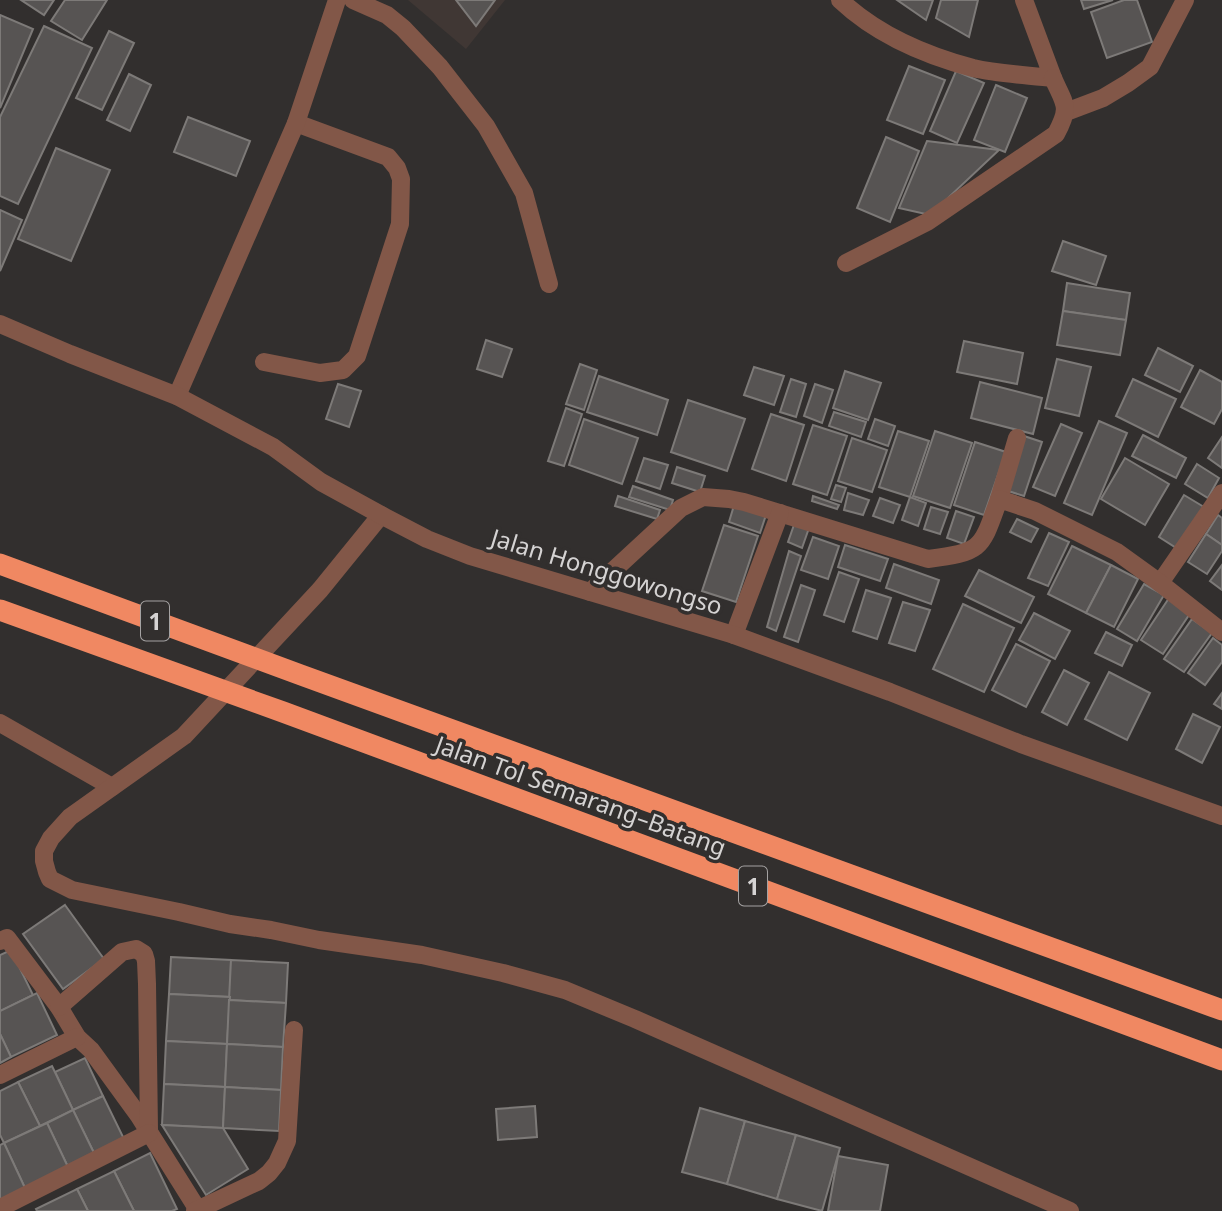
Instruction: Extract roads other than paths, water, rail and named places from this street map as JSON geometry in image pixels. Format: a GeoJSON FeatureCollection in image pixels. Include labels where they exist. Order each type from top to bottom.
{"type":"FeatureCollection","features":[{"type":"Feature","properties":{"kind":"highway","name":"Jalan Tol Semarang–Batang"},"geometry":{"type":"LineString","coordinates":[[5,566],[1222,1010]]}},
{"type":"Feature","properties":{"kind":"highway","name":"Jalan Tol Semarang–Batang"},"geometry":{"type":"LineString","coordinates":[[0,610],[1222,1060]]}},
{"type":"Feature","properties":{"kind":"street"},"geometry":{"type":"LineString","coordinates":[[177,396],[296,123],[337,0]]}},
{"type":"Feature","properties":{"kind":"street"},"geometry":{"type":"LineString","coordinates":[[353,0],[387,15],[403,28],[440,67],[486,126],[524,193],[549,284]]}},
{"type":"Feature","properties":{"kind":"street"},"geometry":{"type":"LineString","coordinates":[[840,0],[886,35],[930,54],[975,68],[1053,78]]}},
{"type":"Feature","properties":{"kind":"street"},"geometry":{"type":"LineString","coordinates":[[846,263],[927,222],[1056,134],[1066,112],[1065,102],[1053,78],[1024,0]]}},
{"type":"Feature","properties":{"kind":"street"},"geometry":{"type":"LineString","coordinates":[[1066,112],[1103,98],[1150,67],[1185,0]]}},
{"type":"Feature","properties":{"kind":"street"},"geometry":{"type":"LineString","coordinates":[[264,362],[320,373],[343,370],[357,356],[400,223],[401,179],[397,168],[387,157],[296,123]]}},
{"type":"Feature","properties":{"kind":"street","name":"Jalan Honggowongso"},"geometry":{"type":"LineString","coordinates":[[0,324],[177,396],[272,447],[321,482],[427,539],[470,555],[734,635],[890,692],[1021,744],[1221,813]]}},
{"type":"Feature","properties":{"kind":"street"},"geometry":{"type":"LineString","coordinates":[[590,592],[681,508],[703,497],[736,500],[928,559],[976,548],[988,531],[1017,438]]}},
{"type":"Feature","properties":{"kind":"street"},"geometry":{"type":"LineString","coordinates":[[1160,583],[1222,493]]}},
{"type":"Feature","properties":{"kind":"street"},"geometry":{"type":"LineString","coordinates":[[999,499],[1035,511],[1116,552],[1222,632]]}},
{"type":"Feature","properties":{"kind":"street"},"geometry":{"type":"LineString","coordinates":[[734,635],[780,513]]}},
{"type":"Feature","properties":{"kind":"street"},"geometry":{"type":"LineString","coordinates":[[381,515],[320,590],[184,736],[69,817],[44,851],[50,879],[72,890],[104,898],[319,940],[422,955],[565,990],[635,1019],[1048,1206],[1070,1211]]}},
{"type":"Feature","properties":{"kind":"street"},"geometry":{"type":"LineString","coordinates":[[0,723],[112,787]]}},
{"type":"Feature","properties":{"kind":"street"},"geometry":{"type":"LineString","coordinates":[[4,940],[59,1007],[77,1037],[91,1050],[139,1116],[196,1210],[259,1181],[277,1163],[287,1141],[294,1030]]}},
{"type":"Feature","properties":{"kind":"street"},"geometry":{"type":"LineString","coordinates":[[59,1007],[122,952],[136,949],[144,954],[147,984],[149,1133]]}},
{"type":"Feature","properties":{"kind":"street"},"geometry":{"type":"LineString","coordinates":[[0,1075],[77,1037]]}},
{"type":"Feature","properties":{"kind":"street"},"geometry":{"type":"LineString","coordinates":[[0,1208],[149,1133]]}}]}
